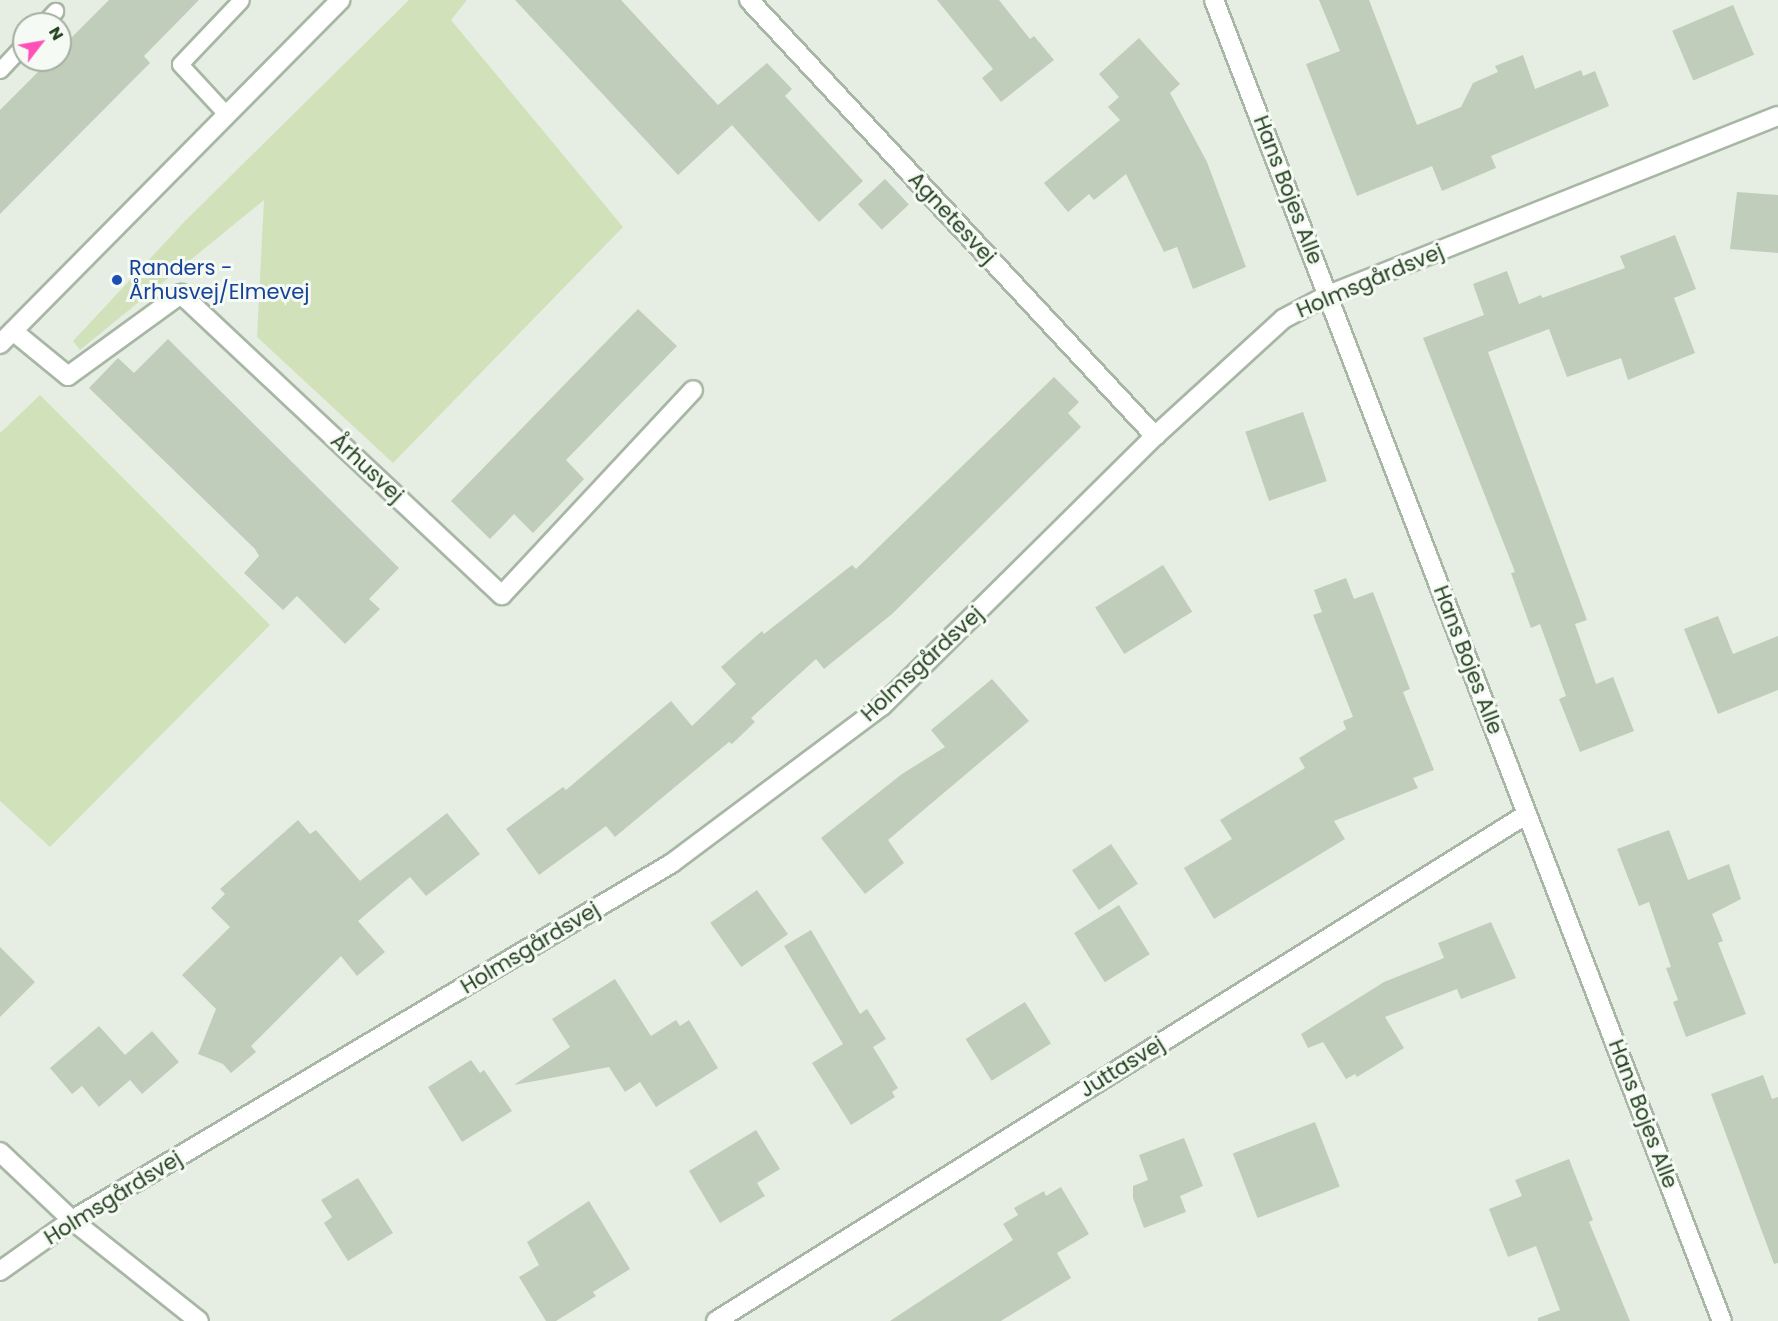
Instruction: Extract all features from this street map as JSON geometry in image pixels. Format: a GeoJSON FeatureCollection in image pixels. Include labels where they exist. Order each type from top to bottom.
{"type":"FeatureCollection","features":[{"type":"Feature","properties":{"kind":"street"},"geometry":{"type":"LineString","coordinates":[[0,344],[341,0]]}},
{"type":"Feature","properties":{"kind":"street","name":"Agnetesvej"},"geometry":{"type":"LineString","coordinates":[[749,0],[1155,436]]}},
{"type":"Feature","properties":{"kind":"street","name":"Hans Bojes Alle"},"geometry":{"type":"LineString","coordinates":[[1214,0],[1722,1321]]}},
{"type":"Feature","properties":{"kind":"street","name":"Holmsgårdsvej"},"geometry":{"type":"LineString","coordinates":[[0,1271],[72,1220],[672,863],[882,706],[1155,436],[1283,319],[1328,295],[1778,116]]}},
{"type":"Feature","properties":{"kind":"street","name":"Århusvej"},"geometry":{"type":"LineString","coordinates":[[13,331],[68,376],[181,294],[502,595],[693,390]]}},
{"type":"Feature","properties":{"kind":"street","name":"Juttasvej"},"geometry":{"type":"LineString","coordinates":[[716,1321],[1527,814]]}},
{"type":"Feature","properties":{"kind":"street"},"geometry":{"type":"LineString","coordinates":[[0,1152],[72,1220],[199,1321]]}},
{"type":"Feature","properties":{"kind":"lane"},"geometry":{"type":"LineString","coordinates":[[227,115],[180,64],[241,0]]}},
{"type":"Feature","properties":{"kind":"lane"},"geometry":{"type":"LineString","coordinates":[[0,69],[12,56]]}},
{"type":"Feature","properties":{"kind":"green space"},"geometry":{"type":"Polygon","coordinates":[[[409,0],[467,0],[451,20],[623,227],[393,463],[257,337],[264,200],[80,350],[73,341],[186,220],[409,0]]]}},
{"type":"Feature","properties":{"kind":"green space"},"geometry":{"type":"Polygon","coordinates":[[[40,395],[270,625],[50,847],[0,801],[0,433],[40,395]]]}},
{"type":"Feature","properties":{"kind":"building"},"geometry":{"type":"Polygon","coordinates":[[[109,0],[199,0],[144,56],[150,63],[0,214],[0,110],[38,72],[72,72],[72,37],[109,0]]]}},
{"type":"Feature","properties":{"kind":"building"},"geometry":{"type":"Polygon","coordinates":[[[515,0],[621,0],[718,105],[767,63],[792,89],[785,96],[863,181],[819,222],[732,125],[678,175],[515,0]]]}},
{"type":"Feature","properties":{"kind":"building"},"geometry":{"type":"Polygon","coordinates":[[[937,0],[999,0],[1030,39],[1034,36],[1054,60],[1001,102],[982,78],[993,69],[937,0]]]}},
{"type":"Feature","properties":{"kind":"building"},"geometry":{"type":"Polygon","coordinates":[[[1319,0],[1369,0],[1417,125],[1461,107],[1473,83],[1498,72],[1495,66],[1523,55],[1535,89],[1581,70],[1583,76],[1595,71],[1609,106],[1491,156],[1496,168],[1442,191],[1432,166],[1357,196],[1306,64],[1340,51],[1319,0]]]}},
{"type":"Feature","properties":{"kind":"building"},"geometry":{"type":"Polygon","coordinates":[[[1733,5],[1754,55],[1693,80],[1672,31],[1733,5]]]}},
{"type":"Feature","properties":{"kind":"building"},"geometry":{"type":"Polygon","coordinates":[[[1139,38],[1180,84],[1170,93],[1207,162],[1246,267],[1193,289],[1177,247],[1164,252],[1126,174],[1094,200],[1089,194],[1068,212],[1044,183],[1120,120],[1108,107],[1119,97],[1099,74],[1139,38]]]}},
{"type":"Feature","properties":{"kind":"building"},"geometry":{"type":"Polygon","coordinates":[[[885,179],[909,205],[882,230],[858,204],[885,179]]]}},
{"type":"Feature","properties":{"kind":"building"},"geometry":{"type":"Polygon","coordinates":[[[1737,192],[1778,195],[1778,253],[1730,249],[1737,192]]]}},
{"type":"Feature","properties":{"kind":"building"},"geometry":{"type":"Polygon","coordinates":[[[1675,235],[1696,289],[1674,298],[1695,353],[1628,380],[1621,358],[1567,377],[1549,329],[1488,352],[1587,620],[1575,624],[1596,684],[1613,677],[1634,731],[1580,752],[1559,699],[1566,696],[1540,624],[1531,628],[1511,573],[1515,572],[1423,338],[1484,315],[1473,284],[1507,271],[1519,304],[1625,268],[1620,256],[1675,235]]]}},
{"type":"Feature","properties":{"kind":"building"},"geometry":{"type":"Polygon","coordinates":[[[638,309],[677,346],[566,460],[584,479],[533,533],[514,514],[490,539],[451,501],[638,309]]]}},
{"type":"Feature","properties":{"kind":"building"},"geometry":{"type":"Polygon","coordinates":[[[168,339],[399,568],[369,599],[380,609],[345,644],[297,596],[283,610],[244,573],[259,556],[255,549],[89,388],[118,358],[134,373],[168,339]]]}},
{"type":"Feature","properties":{"kind":"building"},"geometry":{"type":"Polygon","coordinates":[[[1054,377],[1079,402],[1068,413],[1081,427],[892,614],[824,669],[816,659],[751,718],[755,722],[732,744],[729,742],[615,837],[606,826],[539,875],[506,829],[563,787],[566,790],[671,701],[692,726],[736,684],[721,667],[762,631],[764,634],[852,565],[856,569],[1054,377]]]}},
{"type":"Feature","properties":{"kind":"building"},"geometry":{"type":"Polygon","coordinates":[[[1303,412],[1327,481],[1269,501],[1245,432],[1303,412]]]}},
{"type":"Feature","properties":{"kind":"building"},"geometry":{"type":"Polygon","coordinates":[[[1163,565],[1192,612],[1124,654],[1095,607],[1163,565]]]}},
{"type":"Feature","properties":{"kind":"building"},"geometry":{"type":"Polygon","coordinates":[[[1346,578],[1354,599],[1373,592],[1410,689],[1403,692],[1434,770],[1413,778],[1418,788],[1334,821],[1345,839],[1214,919],[1184,868],[1232,839],[1220,820],[1305,768],[1299,758],[1346,729],[1343,721],[1353,717],[1313,615],[1322,612],[1314,590],[1346,578]]]}},
{"type":"Feature","properties":{"kind":"building"},"geometry":{"type":"Polygon","coordinates":[[[1718,616],[1733,654],[1778,636],[1778,690],[1718,714],[1684,629],[1718,616]]]}},
{"type":"Feature","properties":{"kind":"building"},"geometry":{"type":"Polygon","coordinates":[[[992,679],[1029,721],[888,840],[904,863],[865,894],[821,838],[902,774],[945,747],[931,730],[992,679]]]}},
{"type":"Feature","properties":{"kind":"building"},"geometry":{"type":"Polygon","coordinates":[[[447,813],[480,854],[426,896],[410,877],[358,921],[385,952],[357,976],[341,956],[251,1046],[256,1052],[231,1073],[223,1064],[198,1054],[216,1009],[182,975],[230,927],[211,908],[225,894],[220,889],[298,820],[310,834],[316,830],[360,881],[447,813]]]}},
{"type":"Feature","properties":{"kind":"building"},"geometry":{"type":"Polygon","coordinates":[[[1669,830],[1688,880],[1729,864],[1741,899],[1712,914],[1723,941],[1718,943],[1746,1014],[1686,1037],[1673,1002],[1678,1000],[1666,968],[1671,967],[1649,902],[1639,906],[1617,849],[1669,830]]]}},
{"type":"Feature","properties":{"kind":"building"},"geometry":{"type":"Polygon","coordinates":[[[1111,844],[1138,884],[1099,910],[1072,870],[1111,844]]]}},
{"type":"Feature","properties":{"kind":"building"},"geometry":{"type":"Polygon","coordinates":[[[757,890],[788,934],[741,967],[710,923],[757,890]]]}},
{"type":"Feature","properties":{"kind":"building"},"geometry":{"type":"Polygon","coordinates":[[[1119,905],[1150,954],[1105,982],[1074,933],[1119,905]]]}},
{"type":"Feature","properties":{"kind":"building"},"geometry":{"type":"Polygon","coordinates":[[[1491,922],[1516,978],[1461,999],[1457,989],[1385,1017],[1404,1048],[1357,1077],[1355,1074],[1346,1079],[1323,1042],[1308,1048],[1301,1034],[1384,982],[1444,958],[1438,943],[1491,922]]]}},
{"type":"Feature","properties":{"kind":"building"},"geometry":{"type":"Polygon","coordinates":[[[811,930],[860,1014],[867,1009],[886,1039],[873,1047],[898,1088],[892,1092],[895,1097],[851,1125],[812,1063],[843,1044],[784,946],[811,930]]]}},
{"type":"Feature","properties":{"kind":"building"},"geometry":{"type":"Polygon","coordinates":[[[0,947],[35,982],[0,1017],[0,947]]]}},
{"type":"Feature","properties":{"kind":"building"},"geometry":{"type":"Polygon","coordinates":[[[615,979],[651,1036],[676,1020],[680,1026],[689,1020],[718,1068],[656,1107],[640,1082],[625,1092],[609,1067],[514,1085],[570,1047],[552,1019],[615,979]]]}},
{"type":"Feature","properties":{"kind":"building"},"geometry":{"type":"Polygon","coordinates":[[[1025,1002],[1051,1044],[992,1081],[966,1039],[1025,1002]]]}},
{"type":"Feature","properties":{"kind":"building"},"geometry":{"type":"Polygon","coordinates":[[[99,1026],[125,1055],[152,1031],[179,1062],[142,1094],[130,1080],[99,1107],[82,1086],[72,1094],[50,1068],[99,1026]]]}},
{"type":"Feature","properties":{"kind":"building"},"geometry":{"type":"Polygon","coordinates":[[[471,1060],[480,1073],[484,1070],[512,1111],[462,1142],[428,1087],[471,1060]]]}},
{"type":"Feature","properties":{"kind":"building"},"geometry":{"type":"Polygon","coordinates":[[[1763,1075],[1772,1099],[1778,1097],[1778,1263],[1774,1264],[1711,1094],[1763,1075]]]}},
{"type":"Feature","properties":{"kind":"building"},"geometry":{"type":"Polygon","coordinates":[[[1315,1122],[1340,1186],[1258,1218],[1233,1154],[1315,1122]]]}},
{"type":"Feature","properties":{"kind":"building"},"geometry":{"type":"Polygon","coordinates":[[[756,1130],[780,1169],[757,1183],[765,1196],[720,1223],[689,1171],[756,1130]]]}},
{"type":"Feature","properties":{"kind":"building"},"geometry":{"type":"Polygon","coordinates":[[[1184,1138],[1203,1186],[1180,1196],[1186,1212],[1144,1228],[1133,1198],[1133,1186],[1148,1180],[1139,1155],[1184,1138]]]}},
{"type":"Feature","properties":{"kind":"building"},"geometry":{"type":"Polygon","coordinates":[[[1569,1159],[1593,1220],[1589,1222],[1630,1321],[1538,1321],[1538,1318],[1560,1310],[1536,1246],[1508,1257],[1489,1209],[1522,1196],[1515,1180],[1569,1159]]]}},
{"type":"Feature","properties":{"kind":"building"},"geometry":{"type":"Polygon","coordinates":[[[358,1178],[393,1233],[348,1261],[324,1223],[332,1217],[321,1200],[358,1178]]]}},
{"type":"Feature","properties":{"kind":"building"},"geometry":{"type":"Polygon","coordinates":[[[1061,1187],[1089,1234],[1057,1253],[1071,1278],[1001,1321],[890,1321],[1013,1240],[1003,1224],[1018,1215],[1014,1208],[1044,1191],[1046,1196],[1061,1187]]]}},
{"type":"Feature","properties":{"kind":"building"},"geometry":{"type":"Polygon","coordinates":[[[589,1201],[630,1269],[593,1292],[596,1296],[556,1321],[546,1321],[519,1277],[539,1265],[527,1242],[589,1201]]]}},
{"type":"Feature","properties":{"kind":"place","name":"Randers - Århusvej/Elmevej"},"geometry":{"type":"Point","coordinates":[117,280]}}]}
